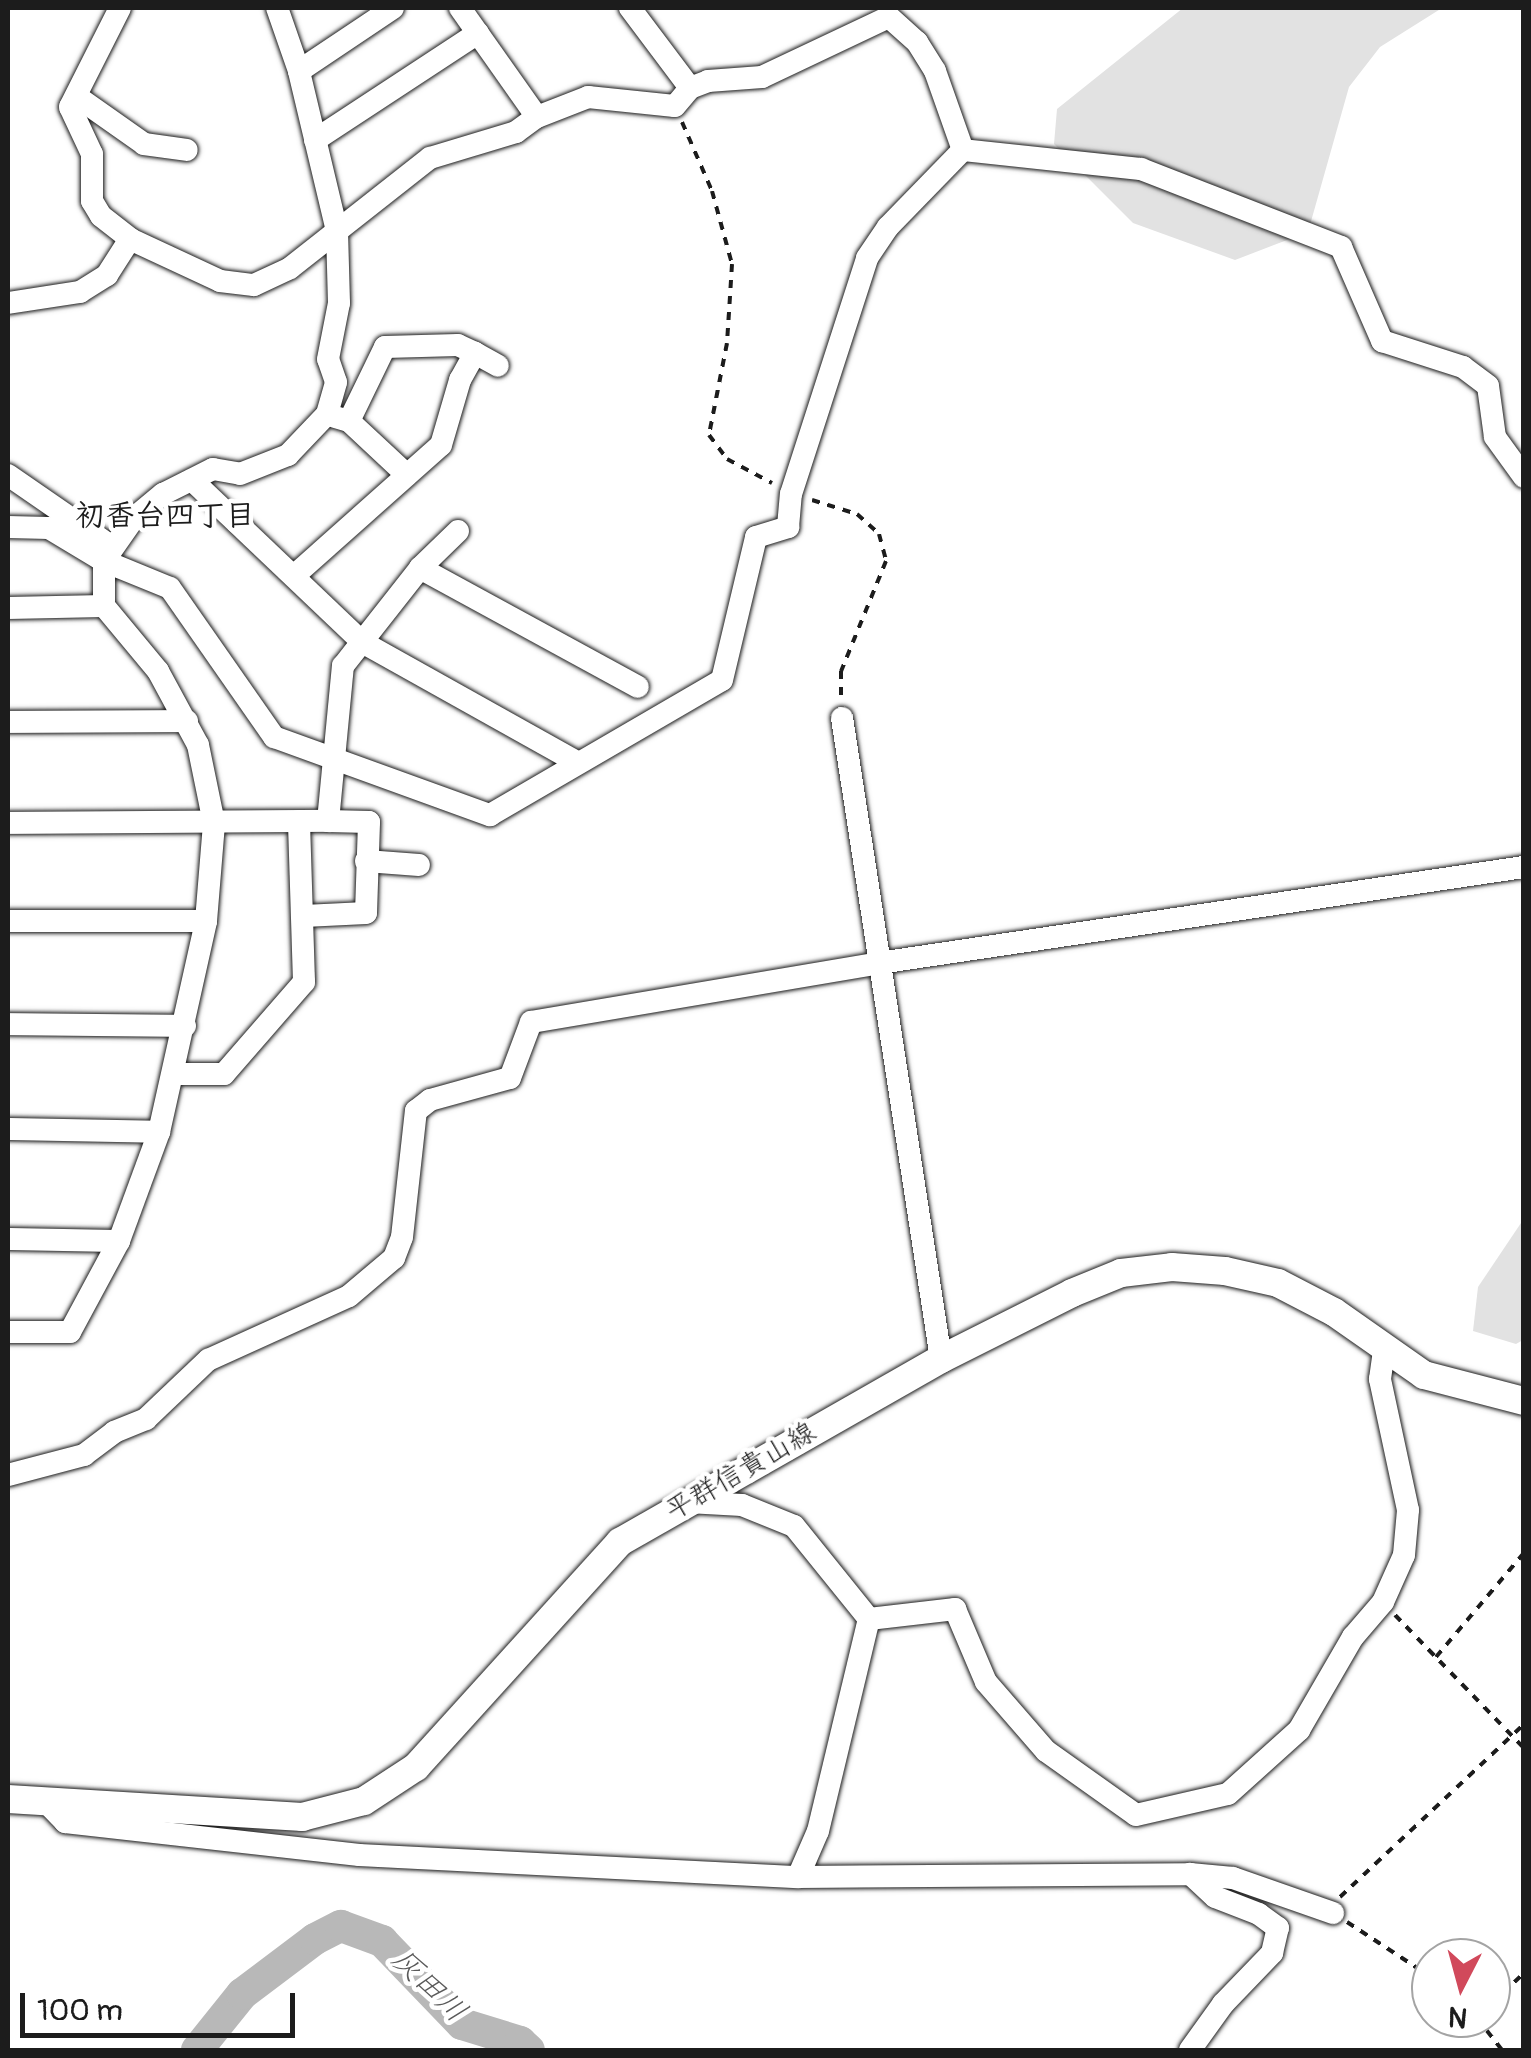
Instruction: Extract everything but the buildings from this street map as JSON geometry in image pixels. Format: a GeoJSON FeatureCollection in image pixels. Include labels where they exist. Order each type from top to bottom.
{"type":"FeatureCollection","features":[{"type":"Feature","properties":{"kind":"main road","name":"平群信貴山線"},"geometry":{"type":"LineString","coordinates":[[8,1799],[302,1816],[364,1801],[416,1766],[620,1542],[941,1359],[1072,1293],[1122,1273],[1172,1268],[1225,1271],[1278,1283],[1334,1312],[1424,1375],[1524,1402]]}},
{"type":"Feature","properties":{"kind":"street"},"geometry":{"type":"LineString","coordinates":[[120,8],[70,106],[92,154],[92,201],[101,216],[130,240],[220,282],[254,285],[290,268],[430,158],[516,132],[537,117],[588,96],[682,97],[708,81],[762,76],[890,12],[917,42],[935,71],[963,150]]}},
{"type":"Feature","properties":{"kind":"street"},"geometry":{"type":"LineString","coordinates":[[278,8],[299,71],[337,231],[339,303],[328,359],[336,382],[338,417],[407,475]]}},
{"type":"Feature","properties":{"kind":"street"},"geometry":{"type":"LineString","coordinates":[[299,71],[393,8]]}},
{"type":"Feature","properties":{"kind":"street"},"geometry":{"type":"LineString","coordinates":[[460,8],[537,117]]}},
{"type":"Feature","properties":{"kind":"street"},"geometry":{"type":"LineString","coordinates":[[630,8],[682,97]]}},
{"type":"Feature","properties":{"kind":"street"},"geometry":{"type":"LineString","coordinates":[[315,140],[478,32]]}},
{"type":"Feature","properties":{"kind":"street"},"geometry":{"type":"LineString","coordinates":[[76,96],[144,144],[186,150]]}},
{"type":"Feature","properties":{"kind":"street"},"geometry":{"type":"LineString","coordinates":[[963,150],[1141,169],[1341,247],[1382,341],[1463,367],[1488,386],[1495,437],[1524,477]]}},
{"type":"Feature","properties":{"kind":"street"},"geometry":{"type":"LineString","coordinates":[[8,527],[49,528],[107,553],[170,588],[274,737],[490,814],[722,680],[756,537],[788,527],[790,494],[867,258],[888,227],[963,150]]}},
{"type":"Feature","properties":{"kind":"street"},"geometry":{"type":"LineString","coordinates":[[8,303],[80,292],[107,275],[130,240]]}},
{"type":"Feature","properties":{"kind":"street"},"geometry":{"type":"LineString","coordinates":[[8,1332],[70,1332],[119,1240],[159,1132],[206,921],[214,823],[198,745],[158,672],[104,606],[107,553],[134,518],[162,494],[213,469],[240,474],[266,467],[297,448],[338,417],[385,347],[458,345],[498,366]]}},
{"type":"Feature","properties":{"kind":"street"},"geometry":{"type":"LineString","coordinates":[[295,575],[441,445],[460,380],[475,353]]}},
{"type":"Feature","properties":{"kind":"street"},"geometry":{"type":"LineString","coordinates":[[8,476],[107,553]]}},
{"type":"Feature","properties":{"kind":"street"},"geometry":{"type":"LineString","coordinates":[[192,480],[362,642],[577,762]]}},
{"type":"Feature","properties":{"kind":"street"},"geometry":{"type":"LineString","coordinates":[[328,820],[343,666],[420,568],[458,531]]}},
{"type":"Feature","properties":{"kind":"street"},"geometry":{"type":"LineString","coordinates":[[420,568],[638,688]]}},
{"type":"Feature","properties":{"kind":"street"},"geometry":{"type":"LineString","coordinates":[[8,608],[104,606]]}},
{"type":"Feature","properties":{"kind":"street"},"geometry":{"type":"LineString","coordinates":[[842,718],[941,1359]]}},
{"type":"Feature","properties":{"kind":"street"},"geometry":{"type":"LineString","coordinates":[[8,722],[187,722]]}},
{"type":"Feature","properties":{"kind":"street"},"geometry":{"type":"LineString","coordinates":[[174,1074],[224,1074],[304,982],[299,821]]}},
{"type":"Feature","properties":{"kind":"street"},"geometry":{"type":"LineString","coordinates":[[8,823],[369,822],[366,913],[304,916]]}},
{"type":"Feature","properties":{"kind":"street"},"geometry":{"type":"LineString","coordinates":[[366,860],[419,865]]}},
{"type":"Feature","properties":{"kind":"street"},"geometry":{"type":"LineString","coordinates":[[8,1474],[84,1455],[114,1432],[146,1419],[208,1360],[349,1296],[394,1258],[402,1238],[416,1111],[430,1100],[510,1078],[532,1022],[879,963],[1524,867]]}},
{"type":"Feature","properties":{"kind":"street"},"geometry":{"type":"LineString","coordinates":[[8,921],[206,921]]}},
{"type":"Feature","properties":{"kind":"street"},"geometry":{"type":"LineString","coordinates":[[8,1024],[185,1026]]}},
{"type":"Feature","properties":{"kind":"street"},"geometry":{"type":"LineString","coordinates":[[8,1129],[159,1132]]}},
{"type":"Feature","properties":{"kind":"street"},"geometry":{"type":"LineString","coordinates":[[8,1240],[119,1240]]}},
{"type":"Feature","properties":{"kind":"street"},"geometry":{"type":"LineString","coordinates":[[870,1619],[955,1609],[986,1682],[1046,1750],[1136,1815],[1228,1794],[1299,1730],[1354,1637],[1383,1602],[1404,1554],[1408,1510],[1380,1379],[1384,1350]]}},
{"type":"Feature","properties":{"kind":"street"},"geometry":{"type":"LineString","coordinates":[[688,1502],[742,1505],[794,1526],[870,1619]]}},
{"type":"Feature","properties":{"kind":"street"},"geometry":{"type":"LineString","coordinates":[[798,1877],[818,1832],[870,1619]]}},
{"type":"Feature","properties":{"kind":"street"},"geometry":{"type":"LineString","coordinates":[[46,1802],[66,1822],[358,1855],[798,1877],[1190,1874],[1233,1878],[1333,1912]]}},
{"type":"Feature","properties":{"kind":"street"},"geometry":{"type":"LineString","coordinates":[[1190,1874],[1216,1898],[1258,1914],[1278,1928],[1272,1954],[1223,2004],[1190,2050]]}},
{"type":"Feature","properties":{"kind":"path"},"geometry":{"type":"LineString","coordinates":[[682,97],[732,264],[727,343],[709,435],[727,459],[790,494],[858,514],[879,534],[886,561],[841,671],[842,718]]}},
{"type":"Feature","properties":{"kind":"path"},"geometry":{"type":"LineString","coordinates":[[1436,1657],[1524,1553]]}},
{"type":"Feature","properties":{"kind":"path"},"geometry":{"type":"LineString","coordinates":[[1383,1602],[1524,1748]]}},
{"type":"Feature","properties":{"kind":"path"},"geometry":{"type":"LineString","coordinates":[[1411,1964],[1333,1912],[1340,1895],[1524,1724]]}},
{"type":"Feature","properties":{"kind":"shaded area"},"geometry":{"type":"Polygon","coordinates":[[[1183,8],[1442,8],[1380,47],[1349,87],[1308,232],[1235,260],[1133,223],[1054,144],[1057,109],[1183,8]]]}},
{"type":"Feature","properties":{"kind":"shaded area"},"geometry":{"type":"Polygon","coordinates":[[[1523,1220],[1523,1340],[1516,1344],[1473,1331],[1478,1287],[1523,1220]]]}},
{"type":"Feature","properties":{"kind":"waterway","name":"灰田川"},"geometry":{"type":"LineString","coordinates":[[197,2050],[242,1994],[315,1939],[341,1926],[382,1941],[462,2024],[520,2042],[529,2050]]}},
{"type":"Feature","properties":{"kind":"district","name":"初香台四丁目"},"geometry":{"type":"Point","coordinates":[165,516]}}]}
